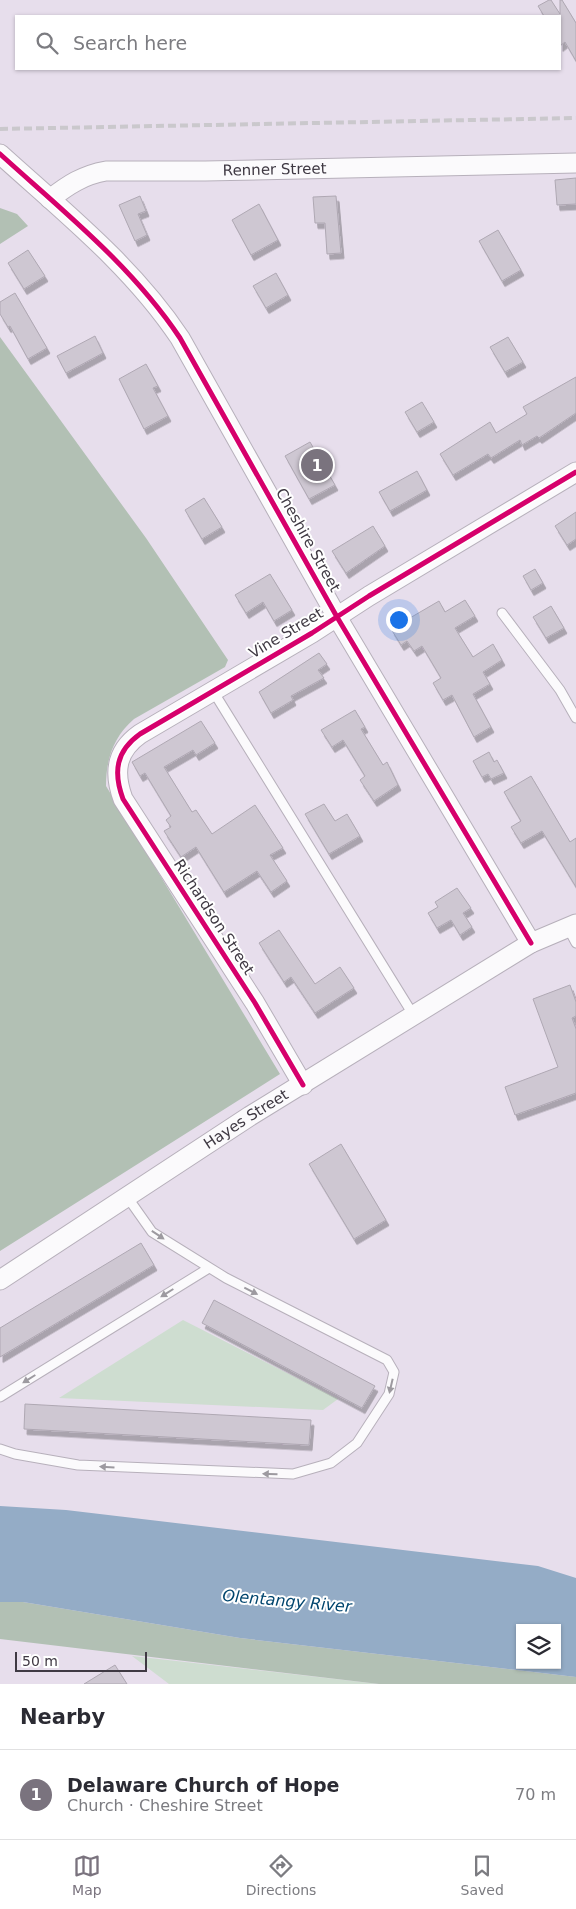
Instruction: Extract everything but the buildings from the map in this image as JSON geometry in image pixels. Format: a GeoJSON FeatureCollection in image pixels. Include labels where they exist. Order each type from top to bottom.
{"type":"FeatureCollection","features":[{"type":"Feature","properties":{"kind":"street"},"geometry":{"type":"LineString","coordinates":[[0,154],[50,199]]}},
{"type":"Feature","properties":{"kind":"street","name":"Renner Street"},"geometry":{"type":"LineString","coordinates":[[50,199],[72,182],[90,174],[106,171],[215,171],[576,163]]}},
{"type":"Feature","properties":{"kind":"street","name":"Cheshire Street"},"geometry":{"type":"LineString","coordinates":[[50,199],[118,260],[165,316],[180,338],[337,617],[531,943]]}},
{"type":"Feature","properties":{"kind":"street","name":"Vine Street"},"geometry":{"type":"LineString","coordinates":[[118,760],[124,749],[140,734],[576,472]]}},
{"type":"Feature","properties":{"kind":"street","name":"Richardson Street"},"geometry":{"type":"LineString","coordinates":[[118,760],[118,785],[123,799],[255,1003],[303,1085]]}},
{"type":"Feature","properties":{"kind":"street","name":"Hayes Street"},"geometry":{"type":"LineString","coordinates":[[0,1280],[128,1198],[250,1116],[531,943],[573,932]]}},
{"type":"Feature","properties":{"kind":"lane"},"geometry":{"type":"LineString","coordinates":[[502,613],[560,690],[576,718]]}},
{"type":"Feature","properties":{"kind":"lane"},"geometry":{"type":"LineString","coordinates":[[213,691],[414,1016]]}},
{"type":"Feature","properties":{"kind":"lane"},"geometry":{"type":"LineString","coordinates":[[0,1449],[15,1454],[78,1465],[293,1474],[331,1463],[357,1443],[389,1394],[394,1372],[387,1360],[209,1268],[152,1232],[128,1198]]}},
{"type":"Feature","properties":{"kind":"lane"},"geometry":{"type":"LineString","coordinates":[[0,1397],[209,1268]]}},
{"type":"Feature","properties":{"kind":"green space"},"geometry":{"type":"Polygon","coordinates":[[[0,208],[17,214],[28,226],[0,244],[0,208]]]}},
{"type":"Feature","properties":{"kind":"green space"},"geometry":{"type":"Polygon","coordinates":[[[0,337],[146,538],[228,660],[225,667],[134,719],[127,726],[116,741],[109,758],[106,786],[280,1074],[0,1251],[0,337]]]}},
{"type":"Feature","properties":{"kind":"green space"},"geometry":{"type":"Polygon","coordinates":[[[183,1320],[338,1399],[323,1410],[59,1398],[183,1320]]]}},
{"type":"Feature","properties":{"kind":"green space"},"geometry":{"type":"Polygon","coordinates":[[[0,1602],[23,1602],[240,1638],[576,1677],[576,1684],[379,1684],[0,1639],[0,1602]]]}},
{"type":"Feature","properties":{"kind":"green space"},"geometry":{"type":"Polygon","coordinates":[[[132,1656],[379,1684],[169,1684],[132,1656]]]}},
{"type":"Feature","properties":{"kind":"water","name":"Olentangy River"},"geometry":{"type":"Polygon","coordinates":[[[0,1506],[66,1510],[538,1566],[576,1578],[576,1677],[240,1638],[23,1602],[0,1602],[0,1506]]]}},
{"type":"Feature","properties":{"kind":"railway"},"geometry":{"type":"LineString","coordinates":[[0,129],[576,118]]}},
{"type":"Feature","properties":{"kind":"cycle path"},"geometry":{"type":"LineString","coordinates":[[0,154],[119,263],[141,287],[180,338],[337,617],[531,943]]}},
{"type":"Feature","properties":{"kind":"cycle path"},"geometry":{"type":"LineString","coordinates":[[303,1085],[255,1003],[123,799],[118,780],[121,755],[140,734],[312,633],[369,596],[576,472]]}},
{"type":"Feature","properties":{"kind":"place","name":"Delaware Church of Hope"},"geometry":{"type":"Point","coordinates":[317,465]}}]}
